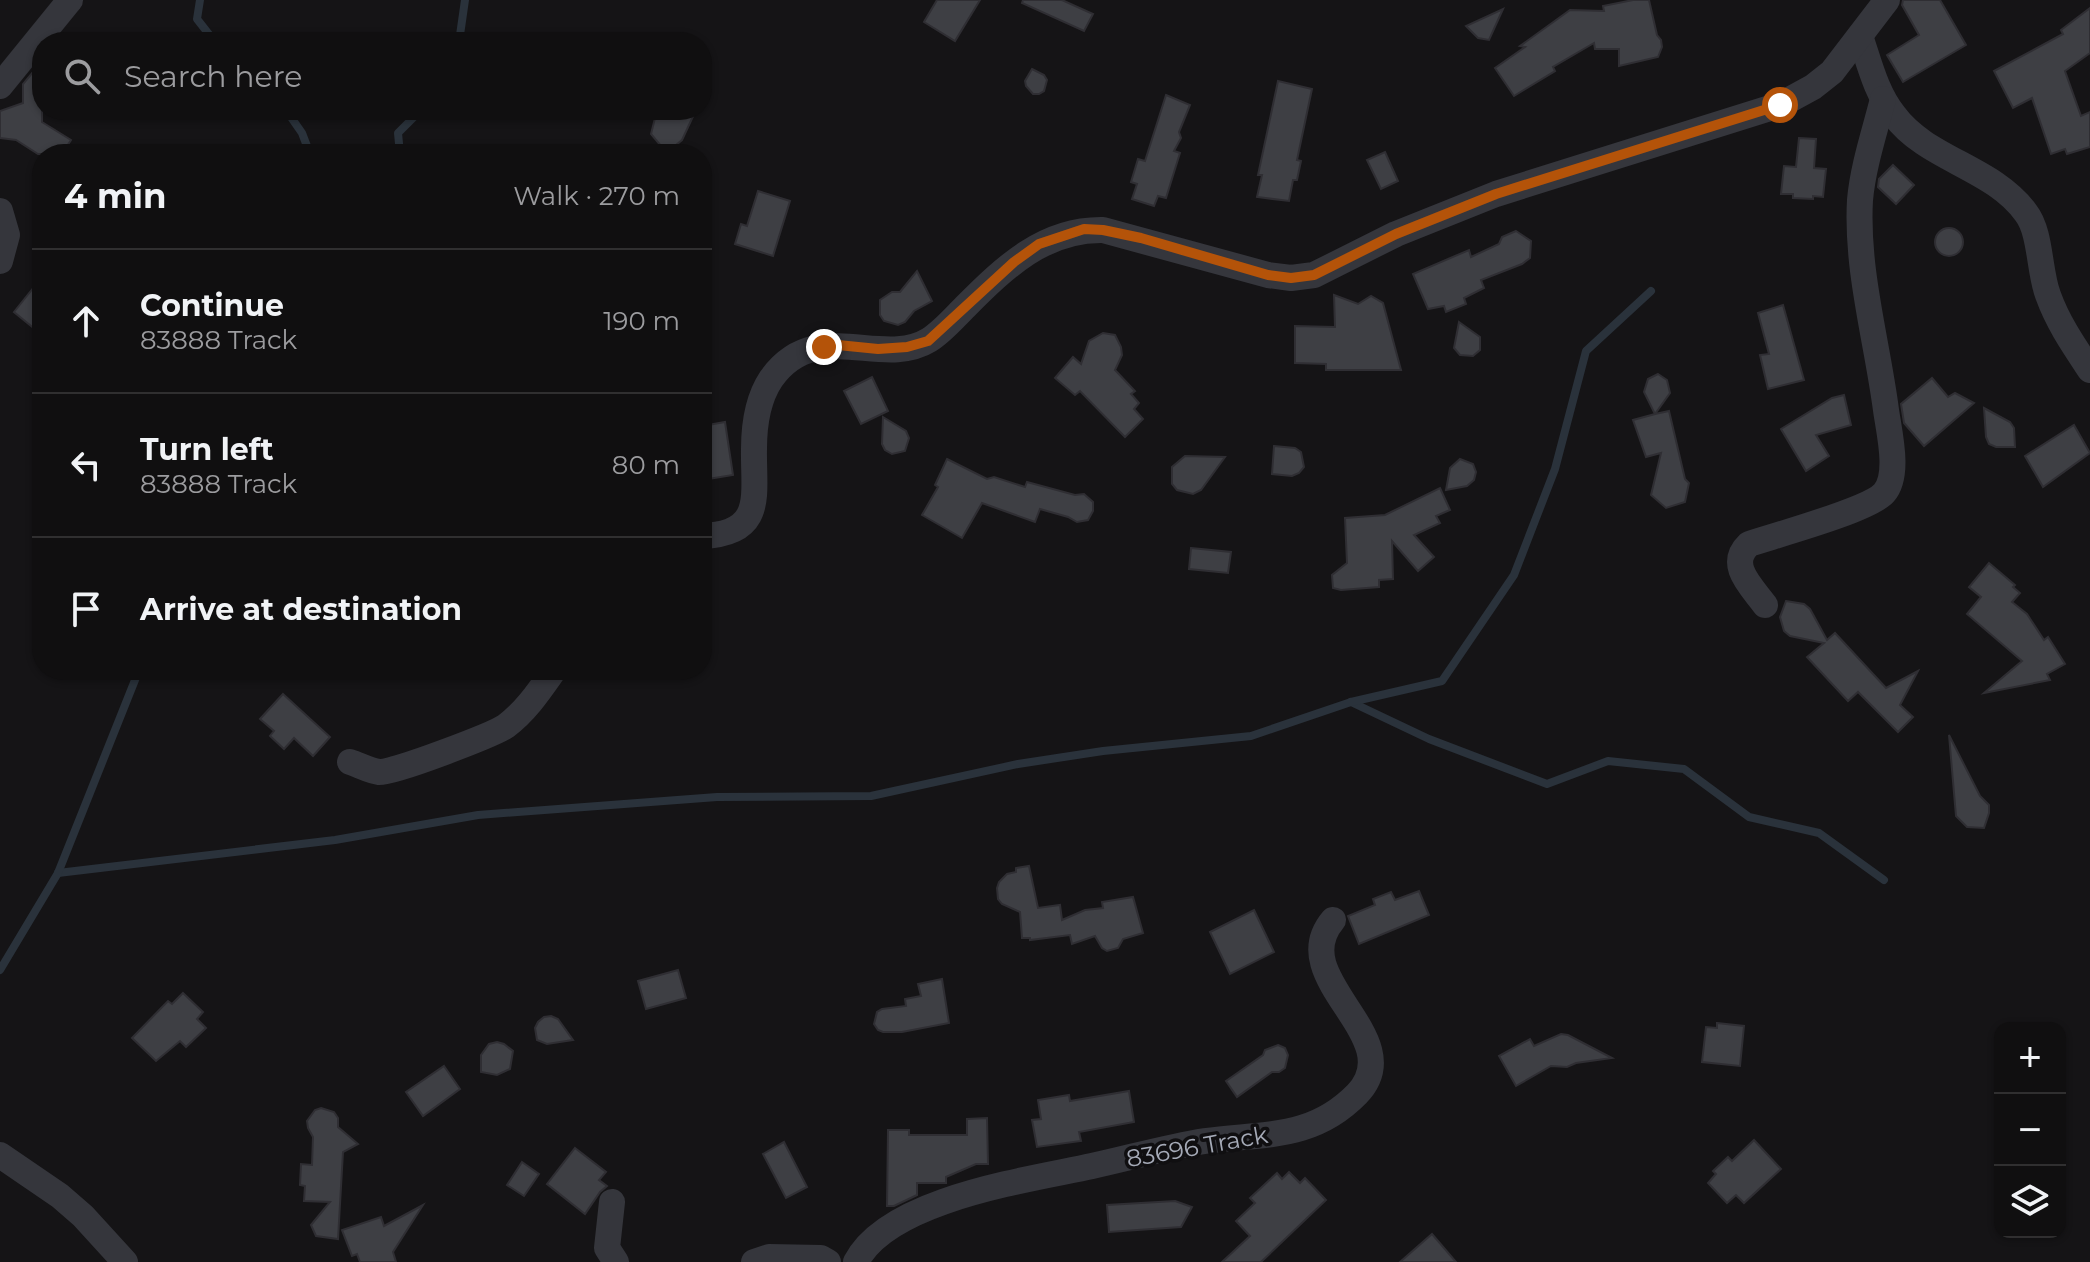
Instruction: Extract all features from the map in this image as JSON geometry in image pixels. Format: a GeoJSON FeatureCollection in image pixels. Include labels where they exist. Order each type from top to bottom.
{"type":"FeatureCollection","features":[{"type":"Feature","properties":{"kind":"street"},"geometry":{"type":"LineString","coordinates":[[44,32],[70,0]]}},
{"type":"Feature","properties":{"kind":"street"},"geometry":{"type":"LineString","coordinates":[[712,534],[731,531],[751,513],[756,497],[756,417],[772,378],[787,363],[807,351],[824,347],[838,345],[878,349],[907,347],[928,341],[1014,262],[1039,244],[1084,229],[1103,230],[1268,275],[1291,278],[1314,275],[1396,234],[1496,194],[1780,105],[1813,87],[1832,72],[1884,0]]}},
{"type":"Feature","properties":{"kind":"street"},"geometry":{"type":"LineString","coordinates":[[1860,36],[1883,99],[1895,117],[1912,133],[1998,184],[2029,216],[2047,294],[2065,333],[2090,370]]}},
{"type":"Feature","properties":{"kind":"street"},"geometry":{"type":"LineString","coordinates":[[0,86],[32,47]]}},
{"type":"Feature","properties":{"kind":"street"},"geometry":{"type":"LineString","coordinates":[[1765,605],[1741,572],[1739,556],[1749,544],[1847,512],[1879,498],[1892,479],[1882,383],[1862,266],[1860,199],[1883,99]]}},
{"type":"Feature","properties":{"kind":"street"},"geometry":{"type":"LineString","coordinates":[[0,211],[7,235],[0,261]]}},
{"type":"Feature","properties":{"kind":"street"},"geometry":{"type":"LineString","coordinates":[[350,762],[379,772],[395,771],[442,751],[491,736],[524,711],[547,680]]}},
{"type":"Feature","properties":{"kind":"street","name":"83696 Track"},"geometry":{"type":"LineString","coordinates":[[856,1262],[861,1252],[891,1227],[922,1210],[971,1193],[1203,1141],[1272,1134],[1326,1120],[1360,1092],[1372,1068],[1367,1040],[1323,964],[1323,936],[1333,920]]}},
{"type":"Feature","properties":{"kind":"street"},"geometry":{"type":"LineString","coordinates":[[0,1155],[60,1196],[125,1262]]}},
{"type":"Feature","properties":{"kind":"street"},"geometry":{"type":"LineString","coordinates":[[612,1202],[607,1248],[616,1262]]}},
{"type":"Feature","properties":{"kind":"street"},"geometry":{"type":"LineString","coordinates":[[754,1262],[769,1257],[821,1258],[828,1262]]}},
{"type":"Feature","properties":{"kind":"building"},"geometry":{"type":"Polygon","coordinates":[[[937,0],[980,0],[955,41],[924,22],[937,0]]]}},
{"type":"Feature","properties":{"kind":"building"},"geometry":{"type":"Polygon","coordinates":[[[1023,0],[1062,0],[1093,14],[1084,31],[1022,3],[1023,0]]]}},
{"type":"Feature","properties":{"kind":"building"},"geometry":{"type":"Polygon","coordinates":[[[1649,0],[1661,40],[1658,57],[1619,66],[1619,49],[1595,49],[1594,43],[1553,67],[1555,71],[1514,96],[1495,68],[1570,10],[1604,11],[1603,6],[1649,0]]]}},
{"type":"Feature","properties":{"kind":"building"},"geometry":{"type":"Polygon","coordinates":[[[1903,0],[1940,0],[1966,45],[1903,82],[1887,55],[1919,35],[1902,5],[1903,0]]]}},
{"type":"Feature","properties":{"kind":"building"},"geometry":{"type":"Polygon","coordinates":[[[2090,8],[2090,53],[2065,71],[2081,116],[2090,112],[2090,147],[2067,154],[2065,149],[2051,154],[2032,98],[2013,108],[1994,71],[2063,34],[2061,30],[2090,8]]]}},
{"type":"Feature","properties":{"kind":"building"},"geometry":{"type":"Polygon","coordinates":[[[1503,9],[1489,40],[1478,38],[1466,26],[1503,9]]]}},
{"type":"Feature","properties":{"kind":"building"},"geometry":{"type":"Polygon","coordinates":[[[1032,69],[1047,80],[1044,91],[1039,94],[1033,94],[1026,86],[1025,81],[1032,69]]]}},
{"type":"Feature","properties":{"kind":"building"},"geometry":{"type":"Polygon","coordinates":[[[32,73],[32,120],[42,120],[71,140],[68,144],[32,144],[32,150],[16,140],[0,138],[0,111],[23,103],[23,84],[32,73]]]}},
{"type":"Feature","properties":{"kind":"building"},"geometry":{"type":"Polygon","coordinates":[[[1278,81],[1312,89],[1297,160],[1301,161],[1289,201],[1257,197],[1262,175],[1258,175],[1278,81]]]}},
{"type":"Feature","properties":{"kind":"building"},"geometry":{"type":"Polygon","coordinates":[[[1166,95],[1190,105],[1174,151],[1180,153],[1166,198],[1158,196],[1154,206],[1132,199],[1137,184],[1131,182],[1138,159],[1145,161],[1166,95]]]}},
{"type":"Feature","properties":{"kind":"building"},"geometry":{"type":"Polygon","coordinates":[[[654,120],[691,120],[677,144],[659,144],[651,134],[654,120]]]}},
{"type":"Feature","properties":{"kind":"building"},"geometry":{"type":"Polygon","coordinates":[[[1799,138],[1816,139],[1814,168],[1826,169],[1823,197],[1793,198],[1793,194],[1781,194],[1784,166],[1796,167],[1799,138]]]}},
{"type":"Feature","properties":{"kind":"building"},"geometry":{"type":"Polygon","coordinates":[[[1385,152],[1398,181],[1381,189],[1367,160],[1385,152]]]}},
{"type":"Feature","properties":{"kind":"building"},"geometry":{"type":"Polygon","coordinates":[[[1893,165],[1914,185],[1896,204],[1878,187],[1879,179],[1893,165]]]}},
{"type":"Feature","properties":{"kind":"building"},"geometry":{"type":"Polygon","coordinates":[[[758,191],[790,201],[773,256],[735,244],[741,224],[747,226],[758,191]]]}},
{"type":"Feature","properties":{"kind":"building"},"geometry":{"type":"Polygon","coordinates":[[[1949,228],[1959,232],[1963,242],[1959,252],[1949,256],[1939,252],[1935,242],[1939,232],[1949,228]]]}},
{"type":"Feature","properties":{"kind":"building"},"geometry":{"type":"Polygon","coordinates":[[[1516,231],[1531,241],[1530,258],[1481,280],[1484,288],[1464,298],[1466,304],[1446,312],[1444,306],[1428,309],[1413,274],[1469,250],[1471,257],[1499,244],[1502,237],[1516,231]]]}},
{"type":"Feature","properties":{"kind":"building"},"geometry":{"type":"Polygon","coordinates":[[[917,271],[932,301],[898,325],[884,321],[880,315],[880,300],[892,292],[900,292],[917,271]]]}},
{"type":"Feature","properties":{"kind":"building"},"geometry":{"type":"Polygon","coordinates":[[[32,290],[32,327],[14,312],[32,290]]]}},
{"type":"Feature","properties":{"kind":"building"},"geometry":{"type":"Polygon","coordinates":[[[1334,295],[1358,304],[1371,296],[1383,303],[1401,370],[1326,370],[1326,364],[1295,363],[1295,326],[1335,327],[1334,295]]]}},
{"type":"Feature","properties":{"kind":"building"},"geometry":{"type":"Polygon","coordinates":[[[1783,305],[1804,380],[1768,389],[1760,355],[1769,354],[1758,313],[1783,305]]]}},
{"type":"Feature","properties":{"kind":"building"},"geometry":{"type":"Polygon","coordinates":[[[1459,322],[1480,337],[1480,350],[1473,356],[1460,355],[1454,348],[1459,322]]]}},
{"type":"Feature","properties":{"kind":"building"},"geometry":{"type":"Polygon","coordinates":[[[1103,333],[1115,335],[1121,347],[1122,355],[1115,370],[1135,391],[1131,394],[1139,403],[1134,409],[1143,419],[1125,437],[1080,391],[1075,395],[1055,378],[1073,357],[1081,364],[1089,341],[1103,333]]]}},
{"type":"Feature","properties":{"kind":"building"},"geometry":{"type":"Polygon","coordinates":[[[1658,374],[1667,380],[1670,393],[1655,414],[1644,392],[1648,379],[1658,374]]]}},
{"type":"Feature","properties":{"kind":"building"},"geometry":{"type":"Polygon","coordinates":[[[872,377],[888,411],[861,424],[844,391],[872,377]]]}},
{"type":"Feature","properties":{"kind":"building"},"geometry":{"type":"Polygon","coordinates":[[[1932,378],[1948,397],[1955,393],[1974,403],[1924,446],[1904,423],[1901,404],[1932,378]]]}},
{"type":"Feature","properties":{"kind":"building"},"geometry":{"type":"Polygon","coordinates":[[[1844,395],[1851,425],[1816,435],[1829,456],[1806,471],[1781,429],[1832,398],[1844,395]]]}},
{"type":"Feature","properties":{"kind":"building"},"geometry":{"type":"Polygon","coordinates":[[[1984,408],[2010,422],[2014,428],[2015,447],[1989,444],[1984,408]]]}},
{"type":"Feature","properties":{"kind":"building"},"geometry":{"type":"Polygon","coordinates":[[[1669,411],[1685,479],[1689,483],[1685,502],[1666,508],[1651,495],[1661,453],[1646,457],[1633,420],[1669,411]]]}},
{"type":"Feature","properties":{"kind":"building"},"geometry":{"type":"Polygon","coordinates":[[[883,417],[906,431],[909,438],[905,451],[892,454],[885,450],[882,444],[883,417]]]}},
{"type":"Feature","properties":{"kind":"building"},"geometry":{"type":"Polygon","coordinates":[[[725,422],[733,475],[712,478],[712,424],[725,422]]]}},
{"type":"Feature","properties":{"kind":"building"},"geometry":{"type":"Polygon","coordinates":[[[2074,425],[2090,453],[2043,487],[2025,456],[2074,425]]]}},
{"type":"Feature","properties":{"kind":"building"},"geometry":{"type":"Polygon","coordinates":[[[1274,446],[1295,448],[1301,452],[1304,467],[1299,473],[1292,476],[1272,474],[1274,446]]]}},
{"type":"Feature","properties":{"kind":"building"},"geometry":{"type":"Polygon","coordinates":[[[1185,456],[1225,457],[1201,490],[1193,494],[1177,490],[1172,484],[1172,467],[1185,456]]]}},
{"type":"Feature","properties":{"kind":"building"},"geometry":{"type":"Polygon","coordinates":[[[947,459],[987,479],[994,477],[1025,487],[1027,482],[1075,495],[1084,494],[1093,502],[1093,511],[1088,520],[1077,522],[1040,509],[1035,522],[982,503],[962,538],[922,515],[938,487],[935,485],[947,459]]]}},
{"type":"Feature","properties":{"kind":"building"},"geometry":{"type":"Polygon","coordinates":[[[1460,459],[1473,464],[1476,472],[1474,480],[1467,486],[1446,490],[1450,468],[1460,459]]]}},
{"type":"Feature","properties":{"kind":"building"},"geometry":{"type":"Polygon","coordinates":[[[1440,488],[1450,510],[1436,516],[1440,523],[1414,535],[1434,557],[1418,571],[1392,541],[1393,579],[1379,580],[1379,587],[1333,588],[1332,575],[1347,563],[1345,518],[1385,515],[1440,488]]]}},
{"type":"Feature","properties":{"kind":"building"},"geometry":{"type":"Polygon","coordinates":[[[1191,548],[1231,552],[1228,573],[1189,569],[1191,548]]]}},
{"type":"Feature","properties":{"kind":"building"},"geometry":{"type":"Polygon","coordinates":[[[1989,563],[2015,585],[2013,587],[2020,593],[2012,602],[2027,614],[2044,640],[2048,637],[2065,664],[2047,674],[2050,680],[1984,693],[2022,661],[1967,614],[1981,597],[1969,587],[1989,563]]]}},
{"type":"Feature","properties":{"kind":"building"},"geometry":{"type":"Polygon","coordinates":[[[1786,601],[1804,604],[1810,609],[1827,640],[1835,633],[1886,688],[1918,671],[1900,705],[1913,717],[1898,732],[1858,692],[1848,701],[1807,657],[1824,643],[1790,636],[1784,631],[1780,617],[1786,601]]]}},
{"type":"Feature","properties":{"kind":"building"},"geometry":{"type":"Polygon","coordinates":[[[283,694],[330,737],[313,756],[294,738],[284,749],[270,736],[274,731],[260,719],[283,694]]]}},
{"type":"Feature","properties":{"kind":"building"},"geometry":{"type":"Polygon","coordinates":[[[1949,735],[1980,796],[1989,805],[1984,828],[1967,827],[1956,816],[1949,735]]]}},
{"type":"Feature","properties":{"kind":"building"},"geometry":{"type":"Polygon","coordinates":[[[1029,866],[1038,908],[1060,905],[1062,920],[1085,910],[1103,908],[1102,902],[1133,897],[1143,933],[1123,939],[1118,948],[1107,951],[1095,936],[1072,944],[1070,935],[1030,940],[1022,938],[1020,912],[1002,904],[997,888],[1007,874],[1016,872],[1016,868],[1029,866]]]}},
{"type":"Feature","properties":{"kind":"building"},"geometry":{"type":"Polygon","coordinates":[[[1419,891],[1429,915],[1359,944],[1348,916],[1375,905],[1373,899],[1391,892],[1395,900],[1419,891]]]}},
{"type":"Feature","properties":{"kind":"building"},"geometry":{"type":"Polygon","coordinates":[[[1254,910],[1274,952],[1230,974],[1210,932],[1254,910]]]}},
{"type":"Feature","properties":{"kind":"building"},"geometry":{"type":"Polygon","coordinates":[[[678,970],[686,998],[646,1009],[638,981],[678,970]]]}},
{"type":"Feature","properties":{"kind":"building"},"geometry":{"type":"Polygon","coordinates":[[[942,979],[949,1023],[902,1032],[878,1030],[874,1024],[877,1012],[906,1006],[905,999],[921,996],[918,984],[942,979]]]}},
{"type":"Feature","properties":{"kind":"building"},"geometry":{"type":"Polygon","coordinates":[[[183,993],[203,1012],[197,1019],[206,1028],[186,1047],[180,1041],[156,1061],[132,1038],[168,1001],[172,1004],[183,993]]]}},
{"type":"Feature","properties":{"kind":"building"},"geometry":{"type":"Polygon","coordinates":[[[551,1016],[558,1019],[573,1040],[547,1044],[537,1040],[535,1028],[538,1022],[551,1016]]]}},
{"type":"Feature","properties":{"kind":"building"},"geometry":{"type":"Polygon","coordinates":[[[1717,1023],[1744,1026],[1740,1066],[1702,1062],[1706,1027],[1717,1028],[1717,1023]]]}},
{"type":"Feature","properties":{"kind":"building"},"geometry":{"type":"Polygon","coordinates":[[[1561,1034],[1612,1058],[1567,1067],[1551,1066],[1516,1086],[1499,1056],[1530,1039],[1534,1046],[1561,1034]]]}},
{"type":"Feature","properties":{"kind":"building"},"geometry":{"type":"Polygon","coordinates":[[[497,1042],[513,1051],[510,1069],[497,1075],[481,1072],[481,1055],[489,1044],[497,1042]]]}},
{"type":"Feature","properties":{"kind":"building"},"geometry":{"type":"Polygon","coordinates":[[[1278,1045],[1285,1048],[1288,1055],[1285,1068],[1272,1072],[1237,1097],[1226,1081],[1263,1055],[1265,1050],[1278,1045]]]}},
{"type":"Feature","properties":{"kind":"building"},"geometry":{"type":"Polygon","coordinates":[[[444,1066],[460,1089],[423,1116],[406,1092],[444,1066]]]}},
{"type":"Feature","properties":{"kind":"building"},"geometry":{"type":"Polygon","coordinates":[[[1129,1091],[1134,1122],[1079,1132],[1081,1141],[1037,1147],[1032,1120],[1041,1119],[1038,1100],[1069,1095],[1070,1101],[1129,1091]]]}},
{"type":"Feature","properties":{"kind":"building"},"geometry":{"type":"Polygon","coordinates":[[[321,1108],[334,1112],[338,1127],[358,1144],[343,1152],[338,1239],[316,1236],[311,1225],[330,1202],[304,1201],[305,1186],[300,1185],[301,1164],[312,1165],[313,1137],[307,1121],[315,1110],[321,1108]]]}},
{"type":"Feature","properties":{"kind":"building"},"geometry":{"type":"Polygon","coordinates":[[[987,1118],[988,1164],[976,1164],[946,1177],[946,1183],[917,1183],[917,1195],[894,1206],[887,1206],[888,1130],[909,1130],[909,1135],[967,1135],[967,1119],[987,1118]]]}},
{"type":"Feature","properties":{"kind":"building"},"geometry":{"type":"Polygon","coordinates":[[[1754,1140],[1781,1169],[1744,1203],[1736,1195],[1727,1203],[1708,1183],[1716,1174],[1713,1171],[1728,1157],[1732,1161],[1754,1140]]]}},
{"type":"Feature","properties":{"kind":"building"},"geometry":{"type":"Polygon","coordinates":[[[784,1142],[807,1187],[786,1198],[763,1154],[784,1142]]]}},
{"type":"Feature","properties":{"kind":"building"},"geometry":{"type":"Polygon","coordinates":[[[575,1148],[606,1172],[599,1180],[607,1186],[585,1214],[547,1184],[575,1148]]]}},
{"type":"Feature","properties":{"kind":"building"},"geometry":{"type":"Polygon","coordinates":[[[522,1162],[539,1174],[524,1196],[507,1185],[522,1162]]]}},
{"type":"Feature","properties":{"kind":"building"},"geometry":{"type":"Polygon","coordinates":[[[1289,1172],[1300,1183],[1305,1178],[1326,1200],[1261,1262],[1222,1262],[1250,1236],[1236,1221],[1255,1203],[1250,1198],[1277,1173],[1282,1179],[1289,1172]]]}},
{"type":"Feature","properties":{"kind":"building"},"geometry":{"type":"Polygon","coordinates":[[[1175,1201],[1192,1207],[1181,1227],[1109,1232],[1107,1205],[1175,1201]]]}},
{"type":"Feature","properties":{"kind":"building"},"geometry":{"type":"Polygon","coordinates":[[[423,1205],[393,1252],[396,1262],[360,1262],[357,1254],[352,1256],[342,1230],[381,1217],[384,1226],[423,1205]]]}},
{"type":"Feature","properties":{"kind":"building"},"geometry":{"type":"Polygon","coordinates":[[[1432,1234],[1456,1262],[1400,1262],[1432,1234]]]}},
{"type":"Feature","properties":{"kind":"waterway"},"geometry":{"type":"LineString","coordinates":[[200,0],[197,19],[207,32]]}},
{"type":"Feature","properties":{"kind":"waterway"},"geometry":{"type":"LineString","coordinates":[[460,32],[465,0]]}},
{"type":"Feature","properties":{"kind":"waterway"},"geometry":{"type":"LineString","coordinates":[[293,120],[306,144]]}},
{"type":"Feature","properties":{"kind":"waterway"},"geometry":{"type":"LineString","coordinates":[[399,144],[398,133],[411,120]]}},
{"type":"Feature","properties":{"kind":"waterway"},"geometry":{"type":"LineString","coordinates":[[58,873],[335,840],[478,815],[717,797],[871,796],[1018,764],[1103,751],[1251,736],[1351,702],[1442,681],[1514,575],[1555,469],[1586,351],[1651,291]]}},
{"type":"Feature","properties":{"kind":"waterway"},"geometry":{"type":"LineString","coordinates":[[0,970],[58,873],[135,680]]}},
{"type":"Feature","properties":{"kind":"waterway"},"geometry":{"type":"LineString","coordinates":[[1351,702],[1429,739],[1547,784],[1608,761],[1684,769],[1749,817],[1819,833],[1884,880]]}},
{"type":"Feature","properties":{"kind":"route"},"geometry":{"type":"LineString","coordinates":[[824,347],[838,345],[878,349],[907,347],[928,341],[1014,262],[1039,244],[1084,229],[1141,238],[1268,275],[1291,278],[1314,275],[1396,234],[1496,194],[1780,105]]}}]}
